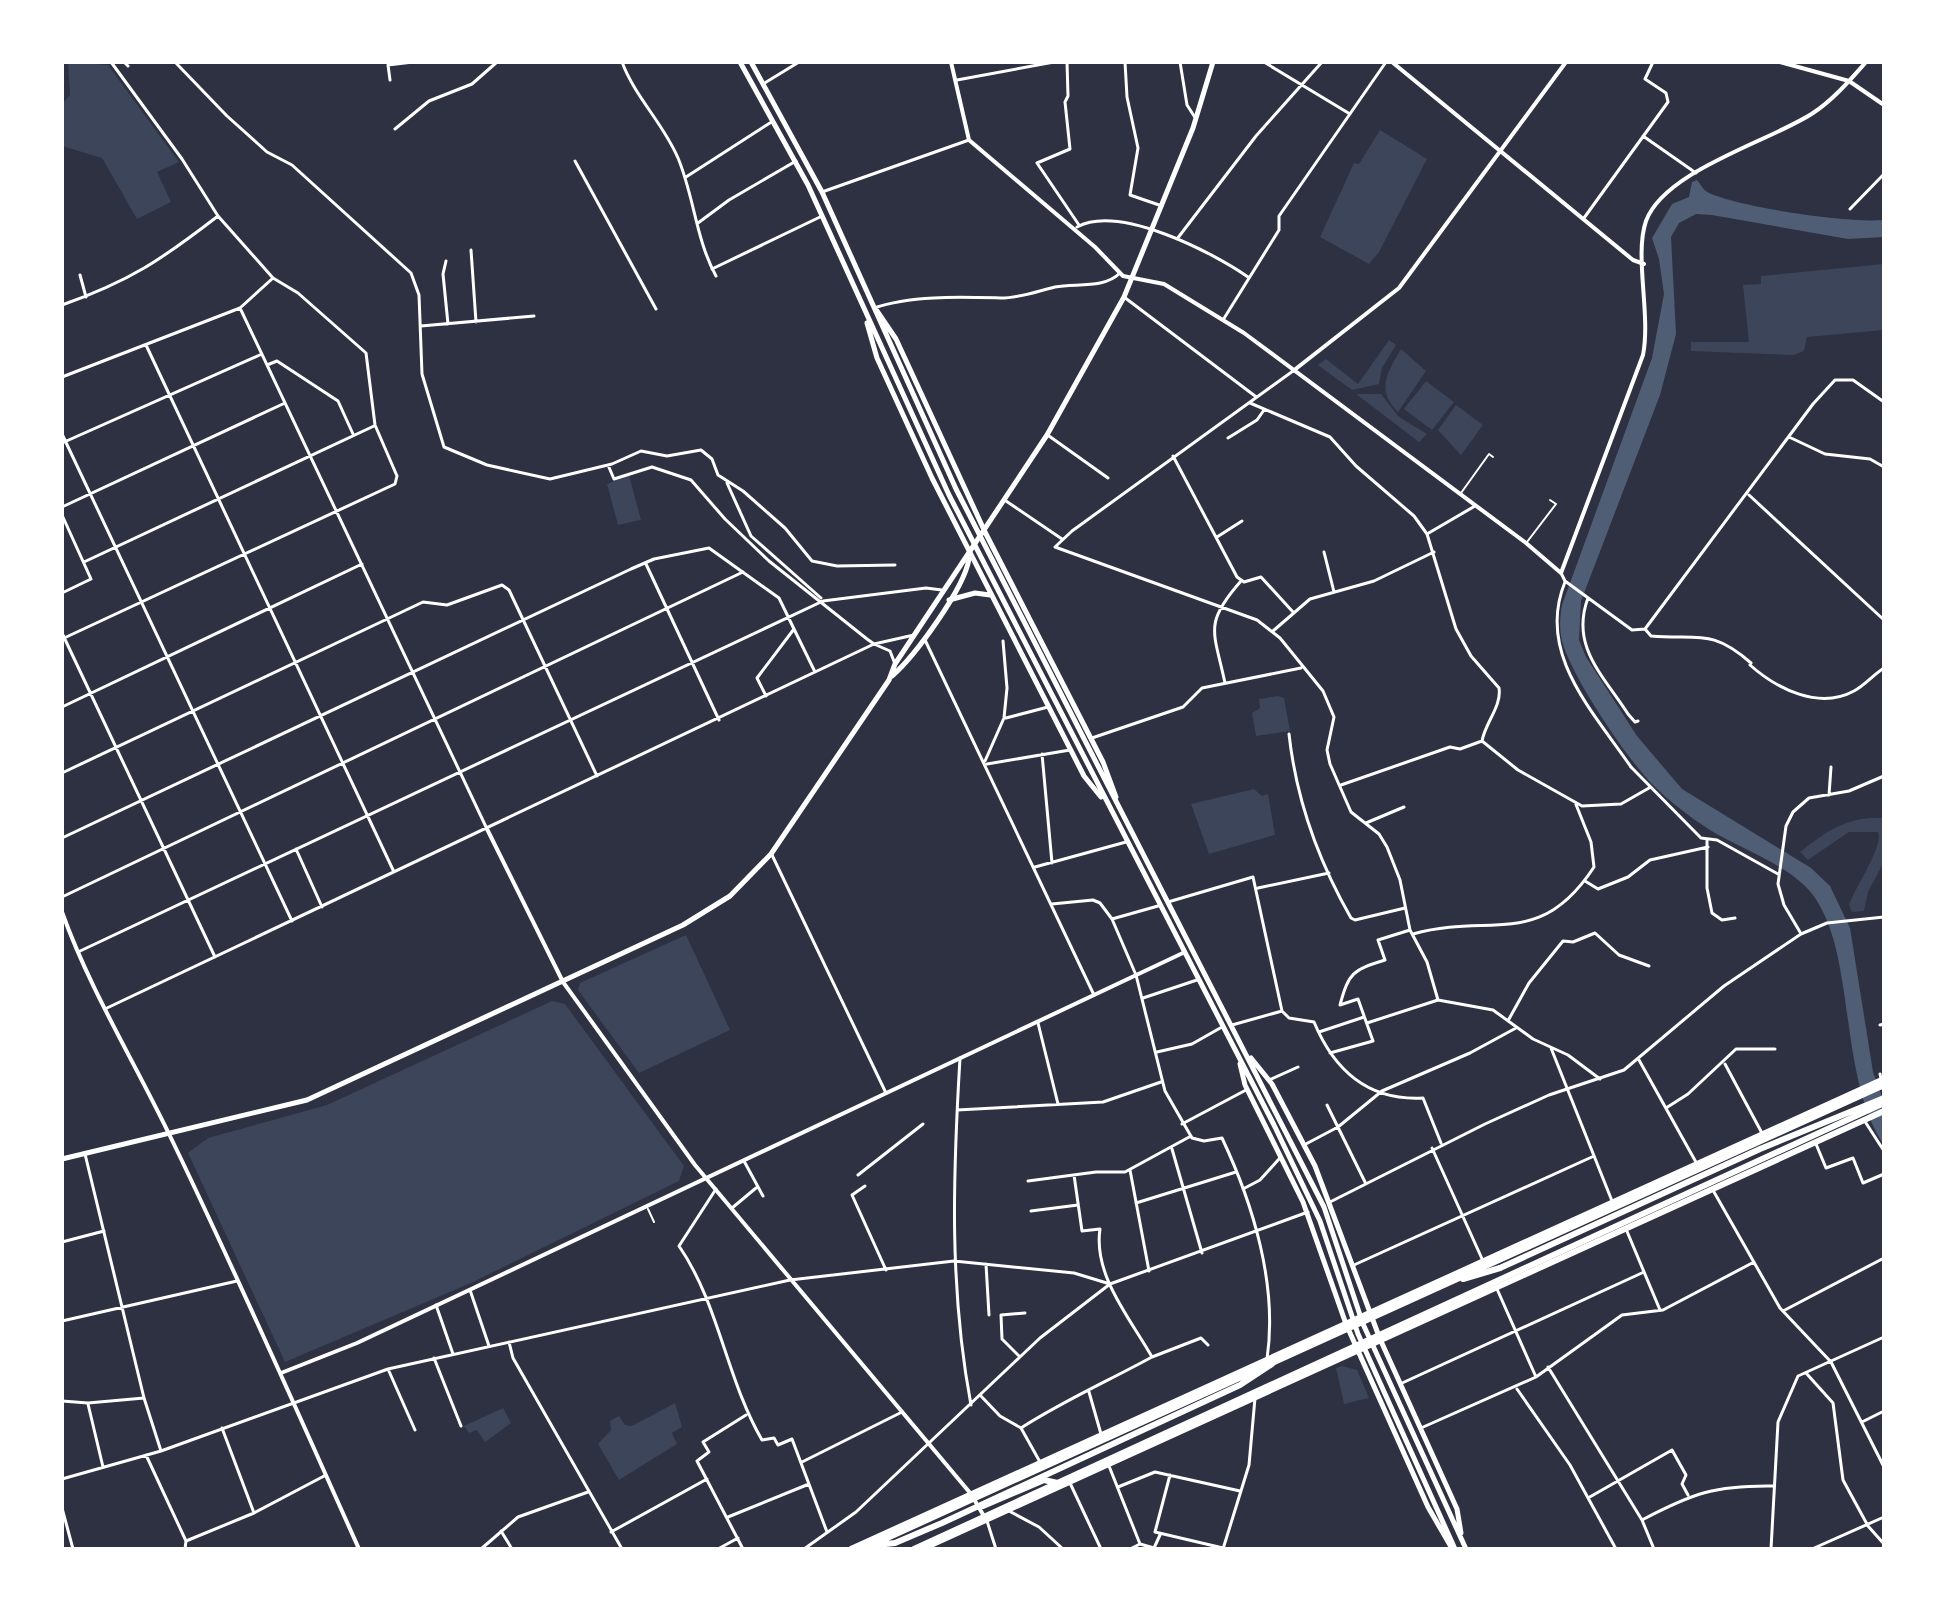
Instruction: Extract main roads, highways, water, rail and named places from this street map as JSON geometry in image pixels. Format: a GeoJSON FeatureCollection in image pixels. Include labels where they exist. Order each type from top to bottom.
{"type":"FeatureCollection","features":[{"type":"Feature","properties":{"kind":"highway"},"geometry":{"type":"LineString","coordinates":[[851,1549],[1881,1080]]}},
{"type":"Feature","properties":{"kind":"highway"},"geometry":{"type":"LineString","coordinates":[[863,1549],[1881,1080]]}},
{"type":"Feature","properties":{"kind":"highway"},"geometry":{"type":"LineString","coordinates":[[1417,1292],[1522,1259],[1760,1149],[1884,1098]]}},
{"type":"Feature","properties":{"kind":"highway"},"geometry":{"type":"LineString","coordinates":[[1712,1189],[1729,1168],[1884,1098]]}},
{"type":"Feature","properties":{"kind":"highway"},"geometry":{"type":"LineString","coordinates":[[920,1549],[1884,1098]]}},
{"type":"Feature","properties":{"kind":"highway"},"geometry":{"type":"LineString","coordinates":[[920,1549],[1109,1466],[1357,1349],[1884,1111]]}},
{"type":"Feature","properties":{"kind":"highway"},"geometry":{"type":"LineString","coordinates":[[872,1545],[895,1543],[1240,1385],[1310,1340]]}},
{"type":"Feature","properties":{"kind":"highway"},"geometry":{"type":"LineString","coordinates":[[920,1549],[1324,1365]]}},
{"type":"Feature","properties":{"kind":"highway"},"geometry":{"type":"LineString","coordinates":[[897,1528],[914,1532],[965,1509],[986,1506],[1044,1480],[1068,1484]]}},
{"type":"Feature","properties":{"kind":"main road"},"geometry":{"type":"LineString","coordinates":[[740,62],[796,161],[919,433],[1158,906],[1269,1115],[1320,1221],[1358,1334],[1454,1549]]}},
{"type":"Feature","properties":{"kind":"main road"},"geometry":{"type":"LineString","coordinates":[[751,62],[822,192],[927,430],[1324,1207],[1363,1324],[1466,1549]]}},
{"type":"Feature","properties":{"kind":"main road"},"geometry":{"type":"LineString","coordinates":[[891,677],[895,664],[1047,435],[1124,297],[1196,119],[1213,62]]}},
{"type":"Feature","properties":{"kind":"main road"},"geometry":{"type":"LineString","coordinates":[[873,308],[884,318],[896,339],[985,532],[1092,739],[1118,804]]}},
{"type":"Feature","properties":{"kind":"main road"},"geometry":{"type":"LineString","coordinates":[[866,314],[877,358],[970,554],[1070,750],[1093,789],[1106,801]]}},
{"type":"Feature","properties":{"kind":"main road"},"geometry":{"type":"LineString","coordinates":[[62,1159],[307,1100],[563,982],[714,908],[744,884],[771,854],[891,677],[949,600],[967,572],[970,554]]}},
{"type":"Feature","properties":{"kind":"main road"},"geometry":{"type":"LineString","coordinates":[[949,600],[975,593],[991,596]]}},
{"type":"Feature","properties":{"kind":"main road"},"geometry":{"type":"LineString","coordinates":[[1248,1055],[1260,1065],[1269,1080],[1330,1202],[1380,1339],[1457,1509],[1462,1540]]}},
{"type":"Feature","properties":{"kind":"main road"},"geometry":{"type":"LineString","coordinates":[[1238,1057],[1247,1090],[1308,1212],[1346,1324],[1428,1507],[1454,1549]]}}]}
